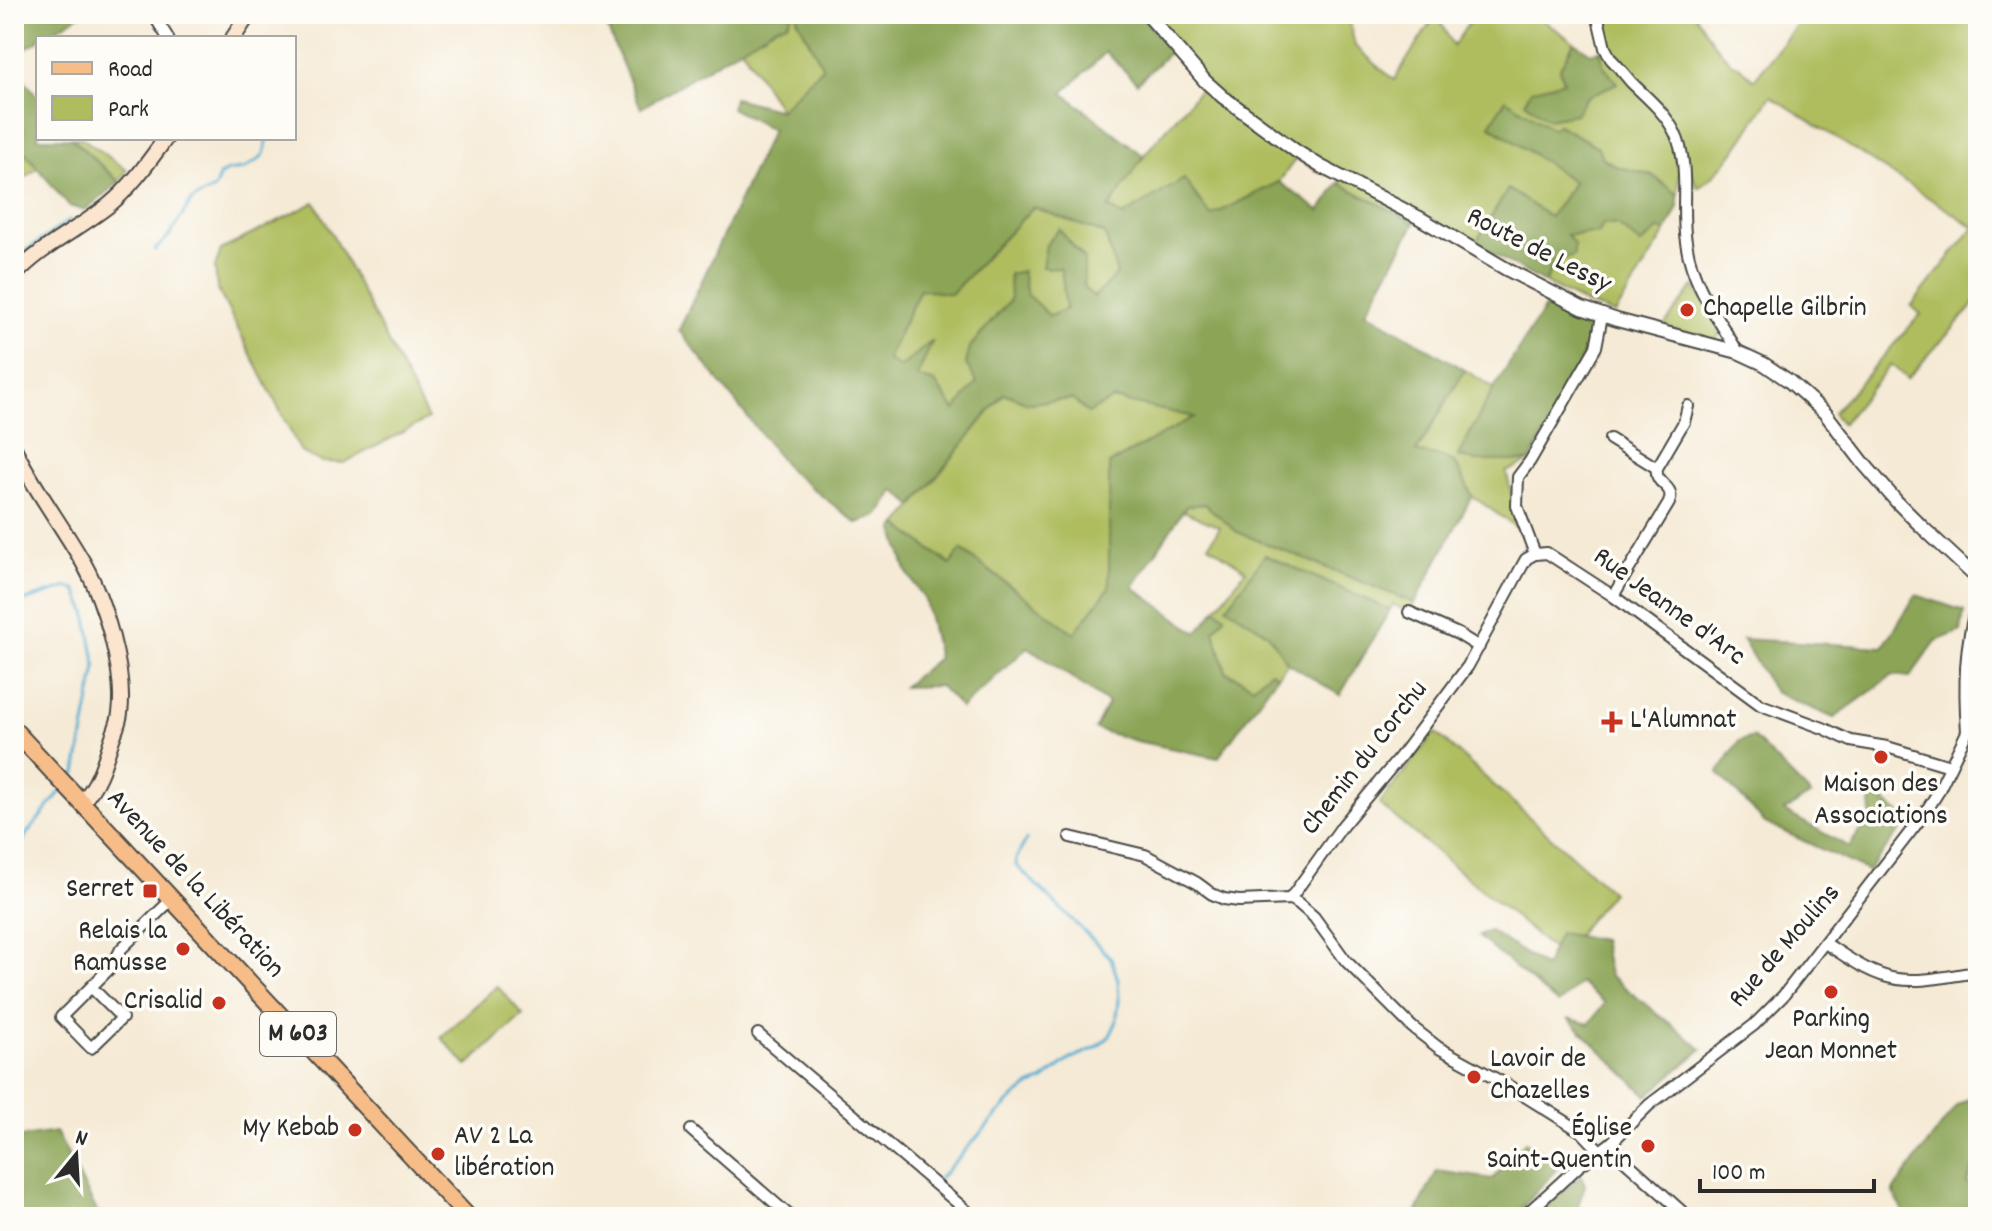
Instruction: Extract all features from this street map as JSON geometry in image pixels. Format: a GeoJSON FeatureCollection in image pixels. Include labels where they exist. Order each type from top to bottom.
{"type":"FeatureCollection","features":[{"type":"Feature","properties":{"kind":"main road"},"geometry":{"type":"LineString","coordinates":[[234,36],[249,14]]}},
{"type":"Feature","properties":{"kind":"main road"},"geometry":{"type":"LineString","coordinates":[[14,276],[120,195],[165,140]]}},
{"type":"Feature","properties":{"kind":"main road"},"geometry":{"type":"LineString","coordinates":[[14,448],[91,577],[113,642],[118,668],[120,714],[103,769],[94,788],[80,801]]}},
{"type":"Feature","properties":{"kind":"main road","name":"M 603"},"geometry":{"type":"LineString","coordinates":[[14,730],[80,801]]}},
{"type":"Feature","properties":{"kind":"main road","name":"Avenue de la Libération"},"geometry":{"type":"LineString","coordinates":[[80,801],[461,1215]]}},
{"type":"Feature","properties":{"kind":"street"},"geometry":{"type":"LineString","coordinates":[[153,14],[167,36]]}},
{"type":"Feature","properties":{"kind":"street","name":"Route de Lessy"},"geometry":{"type":"LineString","coordinates":[[1147,14],[1205,81],[1223,97],[1320,166],[1582,308],[1738,352],[1764,364],[1789,381],[1825,413],[1897,502],[1978,579]]}},
{"type":"Feature","properties":{"kind":"street"},"geometry":{"type":"LineString","coordinates":[[1597,14],[1605,48],[1611,59],[1666,118],[1679,144],[1685,172],[1685,241],[1691,267],[1701,292],[1738,352]]}},
{"type":"Feature","properties":{"kind":"street"},"geometry":{"type":"LineString","coordinates":[[1409,612],[1479,647],[1526,559],[1535,554],[1517,506],[1518,477],[1596,347],[1602,316]]}},
{"type":"Feature","properties":{"kind":"street"},"geometry":{"type":"LineString","coordinates":[[1613,596],[1671,496],[1670,489],[1658,480],[1657,468],[1684,422],[1688,406]]}},
{"type":"Feature","properties":{"kind":"street"},"geometry":{"type":"LineString","coordinates":[[1610,439],[1657,468]]}},
{"type":"Feature","properties":{"kind":"street","name":"Rue Jeanne d'Arc"},"geometry":{"type":"LineString","coordinates":[[1535,554],[1547,553],[1558,558],[1761,705],[1851,741],[1887,747],[1950,766]]}},
{"type":"Feature","properties":{"kind":"street"},"geometry":{"type":"LineString","coordinates":[[1972,731],[1964,695],[1966,653],[1978,601]]}},
{"type":"Feature","properties":{"kind":"street","name":"Chemin du Corchu"},"geometry":{"type":"LineString","coordinates":[[1290,899],[1343,825],[1400,757],[1479,647]]}},
{"type":"Feature","properties":{"kind":"street","name":"Rue de Moulins"},"geometry":{"type":"LineString","coordinates":[[1523,1217],[1611,1143],[1657,1098],[1754,1025],[1783,996],[1925,813],[1972,731]]}},
{"type":"Feature","properties":{"kind":"street"},"geometry":{"type":"LineString","coordinates":[[1070,837],[1145,855],[1224,899],[1290,899],[1298,903],[1314,917],[1346,961],[1412,1027],[1439,1048],[1507,1085],[1582,1132],[1599,1150]]}},
{"type":"Feature","properties":{"kind":"street"},"geometry":{"type":"LineString","coordinates":[[91,987],[122,1018],[91,1048],[61,1017],[91,987],[113,965],[121,949],[172,899]]}},
{"type":"Feature","properties":{"kind":"street"},"geometry":{"type":"LineString","coordinates":[[1825,943],[1873,972],[1895,979],[1978,972]]}},
{"type":"Feature","properties":{"kind":"street"},"geometry":{"type":"LineString","coordinates":[[758,1034],[974,1217]]}},
{"type":"Feature","properties":{"kind":"street"},"geometry":{"type":"LineString","coordinates":[[691,1130],[791,1217]]}},
{"type":"Feature","properties":{"kind":"street"},"geometry":{"type":"LineString","coordinates":[[1611,1143],[1621,1157],[1688,1217]]}},
{"type":"Feature","properties":{"kind":"green space"},"geometry":{"type":"Polygon","coordinates":[[[14,14],[81,14],[46,36],[36,36],[36,42],[14,55],[14,14]]]}},
{"type":"Feature","properties":{"kind":"green space"},"geometry":{"type":"Polygon","coordinates":[[[601,14],[793,14],[787,23],[777,26],[641,108],[601,14]]]}},
{"type":"Feature","properties":{"kind":"green space"},"geometry":{"type":"Polygon","coordinates":[[[793,14],[800,14],[797,18],[823,66],[780,110],[741,47],[787,23],[793,14]]]}},
{"type":"Feature","properties":{"kind":"green space"},"geometry":{"type":"Polygon","coordinates":[[[800,14],[1140,14],[1171,51],[1137,83],[1106,52],[1063,93],[1144,156],[1109,208],[1123,216],[1184,179],[1211,216],[1279,182],[1320,211],[1339,183],[1415,223],[1366,312],[1465,370],[1416,452],[1455,462],[1472,496],[1415,603],[1237,532],[1205,504],[1186,506],[1133,587],[1197,633],[1216,609],[1225,616],[1214,631],[1226,672],[1253,686],[1271,671],[1277,676],[1218,758],[1095,729],[1108,703],[1028,647],[961,708],[940,686],[903,687],[938,658],[925,600],[906,571],[894,530],[898,525],[950,565],[961,550],[1074,633],[1109,588],[1109,464],[1194,417],[1113,399],[1088,413],[1072,399],[1028,403],[1004,393],[913,506],[895,490],[879,515],[857,523],[790,471],[679,330],[772,130],[731,108],[734,98],[780,110],[823,67],[797,18],[800,14]],[[1033,207],[951,294],[920,289],[887,359],[900,368],[933,340],[917,377],[935,383],[955,410],[977,382],[966,364],[970,347],[1010,300],[1009,274],[1022,271],[1027,295],[1050,316],[1066,309],[1061,269],[1042,267],[1046,245],[1059,229],[1084,259],[1084,288],[1094,297],[1117,274],[1105,234],[1033,207]]]}},
{"type":"Feature","properties":{"kind":"green space"},"geometry":{"type":"Polygon","coordinates":[[[1140,14],[1352,14],[1349,20],[1355,46],[1394,80],[1431,22],[1439,19],[1453,46],[1475,14],[1534,14],[1574,42],[1560,68],[1564,81],[1559,84],[1575,114],[1586,97],[1617,83],[1604,67],[1600,50],[1605,48],[1600,14],[1695,14],[1732,64],[1738,65],[1754,80],[1805,14],[1978,14],[1978,300],[1907,379],[1891,364],[1842,424],[1833,413],[1921,314],[1911,306],[1974,227],[1771,96],[1739,145],[1710,179],[1698,188],[1691,173],[1679,174],[1678,195],[1652,175],[1618,167],[1506,100],[1490,126],[1574,181],[1550,218],[1508,190],[1475,244],[1431,218],[1415,223],[1339,183],[1342,178],[1317,171],[1296,158],[1279,182],[1211,216],[1184,180],[1123,216],[1109,208],[1144,155],[1203,86],[1140,14]]]}},
{"type":"Feature","properties":{"kind":"green space"},"geometry":{"type":"Polygon","coordinates":[[[1574,42],[1591,53],[1600,50],[1604,67],[1617,83],[1586,97],[1575,114],[1548,119],[1525,102],[1531,90],[1564,81],[1560,68],[1574,42]]]}},
{"type":"Feature","properties":{"kind":"green space"},"geometry":{"type":"Polygon","coordinates":[[[14,67],[36,94],[36,140],[73,140],[119,182],[85,210],[69,206],[14,139],[14,67]]]}},
{"type":"Feature","properties":{"kind":"green space"},"geometry":{"type":"Polygon","coordinates":[[[1506,99],[1552,129],[1558,125],[1598,147],[1602,158],[1618,167],[1652,175],[1678,195],[1678,207],[1666,232],[1659,229],[1641,244],[1617,225],[1603,224],[1599,233],[1567,235],[1574,244],[1574,256],[1553,262],[1545,283],[1475,244],[1508,189],[1550,217],[1574,182],[1490,125],[1506,99]]]}},
{"type":"Feature","properties":{"kind":"green space"},"geometry":{"type":"Polygon","coordinates":[[[14,139],[38,168],[14,185],[14,139]]]}},
{"type":"Feature","properties":{"kind":"green space"},"geometry":{"type":"Polygon","coordinates":[[[74,140],[85,140],[127,170],[119,182],[74,140]]]}},
{"type":"Feature","properties":{"kind":"green space"},"geometry":{"type":"Polygon","coordinates":[[[315,202],[428,419],[344,463],[321,462],[301,452],[217,288],[215,267],[221,250],[315,202]]]}},
{"type":"Feature","properties":{"kind":"green space"},"geometry":{"type":"Polygon","coordinates":[[[1033,207],[1105,234],[1117,274],[1094,297],[1084,288],[1084,258],[1059,230],[1046,245],[1062,269],[1066,309],[1050,316],[1027,295],[1010,300],[970,347],[977,382],[956,411],[935,383],[916,378],[932,342],[899,368],[887,359],[920,289],[951,294],[1033,207]]]}},
{"type":"Feature","properties":{"kind":"green space"},"geometry":{"type":"Polygon","coordinates":[[[1603,224],[1617,225],[1641,243],[1660,228],[1666,232],[1615,314],[1584,303],[1545,283],[1567,235],[1598,233],[1603,224]]]}},
{"type":"Feature","properties":{"kind":"green space"},"geometry":{"type":"Polygon","coordinates":[[[1694,286],[1721,332],[1715,341],[1663,327],[1694,286]]]}},
{"type":"Feature","properties":{"kind":"green space"},"geometry":{"type":"Polygon","coordinates":[[[1549,301],[1600,330],[1530,461],[1476,461],[1458,456],[1494,388],[1549,301]]]}},
{"type":"Feature","properties":{"kind":"green space"},"geometry":{"type":"Polygon","coordinates":[[[1465,370],[1494,388],[1458,456],[1476,461],[1530,461],[1506,472],[1522,531],[1472,496],[1455,462],[1416,453],[1465,370]]]}},
{"type":"Feature","properties":{"kind":"green space"},"geometry":{"type":"Polygon","coordinates":[[[1004,393],[1029,403],[1113,399],[1195,417],[1109,464],[1109,589],[1074,634],[962,550],[951,565],[898,525],[1004,393]]]}},
{"type":"Feature","properties":{"kind":"green space"},"geometry":{"type":"Polygon","coordinates":[[[1205,504],[1237,532],[1415,603],[1409,612],[1393,605],[1390,610],[1265,555],[1268,634],[1288,663],[1277,676],[1271,671],[1253,686],[1226,671],[1214,631],[1225,616],[1216,609],[1246,570],[1209,545],[1220,527],[1183,511],[1186,506],[1205,504]]]}},
{"type":"Feature","properties":{"kind":"green space"},"geometry":{"type":"Polygon","coordinates":[[[1265,555],[1390,610],[1340,695],[1288,663],[1268,634],[1227,607],[1265,555]]]}},
{"type":"Feature","properties":{"kind":"green space"},"geometry":{"type":"Polygon","coordinates":[[[1916,595],[1964,611],[1961,631],[1936,641],[1910,677],[1893,675],[1834,718],[1774,692],[1742,639],[1883,647],[1916,595]]]}},
{"type":"Feature","properties":{"kind":"green space"},"geometry":{"type":"Polygon","coordinates":[[[1435,732],[1612,892],[1560,955],[1379,804],[1435,732]]]}},
{"type":"Feature","properties":{"kind":"green space"},"geometry":{"type":"Polygon","coordinates":[[[1753,737],[1811,795],[1784,811],[1849,847],[1871,814],[1869,787],[1908,821],[1868,871],[1765,823],[1718,773],[1739,741],[1753,737]]]}},
{"type":"Feature","properties":{"kind":"green space"},"geometry":{"type":"Polygon","coordinates":[[[1490,931],[1545,967],[1559,933],[1602,940],[1609,975],[1702,1049],[1647,1096],[1568,1018],[1589,1024],[1605,1003],[1580,983],[1558,1004],[1478,936],[1490,931]]]}},
{"type":"Feature","properties":{"kind":"green space"},"geometry":{"type":"Polygon","coordinates":[[[497,986],[523,1015],[467,1066],[441,1037],[497,986]]]}},
{"type":"Feature","properties":{"kind":"green space"},"geometry":{"type":"Polygon","coordinates":[[[1978,1094],[1978,1158],[1967,1183],[1978,1188],[1978,1217],[1905,1217],[1893,1191],[1957,1105],[1978,1094]]]}},
{"type":"Feature","properties":{"kind":"green space"},"geometry":{"type":"Polygon","coordinates":[[[56,1132],[100,1217],[14,1217],[14,1138],[56,1132]]]}},
{"type":"Feature","properties":{"kind":"green space"},"geometry":{"type":"Polygon","coordinates":[[[1525,1142],[1562,1163],[1514,1217],[1414,1217],[1437,1171],[1493,1179],[1525,1142]]]}},
{"type":"Feature","properties":{"kind":"green space"},"geometry":{"type":"Polygon","coordinates":[[[1581,1175],[1585,1185],[1574,1217],[1535,1217],[1581,1175]]]}},
{"type":"Feature","properties":{"kind":"waterway"},"geometry":{"type":"LineString","coordinates":[[155,250],[169,236],[192,200],[214,189],[220,175],[244,169],[258,160],[264,154],[268,140]]}},
{"type":"Feature","properties":{"kind":"waterway"},"geometry":{"type":"LineString","coordinates":[[14,259],[70,220]]}},
{"type":"Feature","properties":{"kind":"waterway"},"geometry":{"type":"LineString","coordinates":[[14,604],[68,587],[76,590],[86,612],[96,667],[76,773],[68,782]]}},
{"type":"Feature","properties":{"kind":"waterway"},"geometry":{"type":"LineString","coordinates":[[14,860],[26,835],[61,791]]}},
{"type":"Feature","properties":{"kind":"waterway"},"geometry":{"type":"LineString","coordinates":[[939,1179],[1009,1102],[1072,1058],[1096,1048],[1110,1036],[1116,1023],[1118,980],[1111,958],[1016,865],[1026,840]]}},
{"type":"Feature","properties":{"kind":"waterway"},"geometry":{"type":"LineString","coordinates":[[14,1213],[18,1217]]}},
{"type":"Feature","properties":{"kind":"place","name":"Chapelle Gilbrin"},"geometry":{"type":"Point","coordinates":[1687,310]}},
{"type":"Feature","properties":{"kind":"place","name":"L'Alumnat"},"geometry":{"type":"Point","coordinates":[1612,722]}},
{"type":"Feature","properties":{"kind":"place","name":"Maison des Associations"},"geometry":{"type":"Point","coordinates":[1881,757]}},
{"type":"Feature","properties":{"kind":"place","name":"Serret"},"geometry":{"type":"Point","coordinates":[150,891]}},
{"type":"Feature","properties":{"kind":"place","name":"Relais la Ramusse"},"geometry":{"type":"Point","coordinates":[183,949]}},
{"type":"Feature","properties":{"kind":"place","name":"Parking Jean Monnet"},"geometry":{"type":"Point","coordinates":[1831,992]}},
{"type":"Feature","properties":{"kind":"place","name":"Crisalid"},"geometry":{"type":"Point","coordinates":[219,1003]}},
{"type":"Feature","properties":{"kind":"place","name":"Lavoir de Chazelles"},"geometry":{"type":"Point","coordinates":[1474,1077]}},
{"type":"Feature","properties":{"kind":"place","name":"My Kebab"},"geometry":{"type":"Point","coordinates":[355,1130]}},
{"type":"Feature","properties":{"kind":"place","name":"Église Saint-Quentin"},"geometry":{"type":"Point","coordinates":[1648,1146]}},
{"type":"Feature","properties":{"kind":"place","name":"AV 2 La libération"},"geometry":{"type":"Point","coordinates":[438,1154]}}]}
